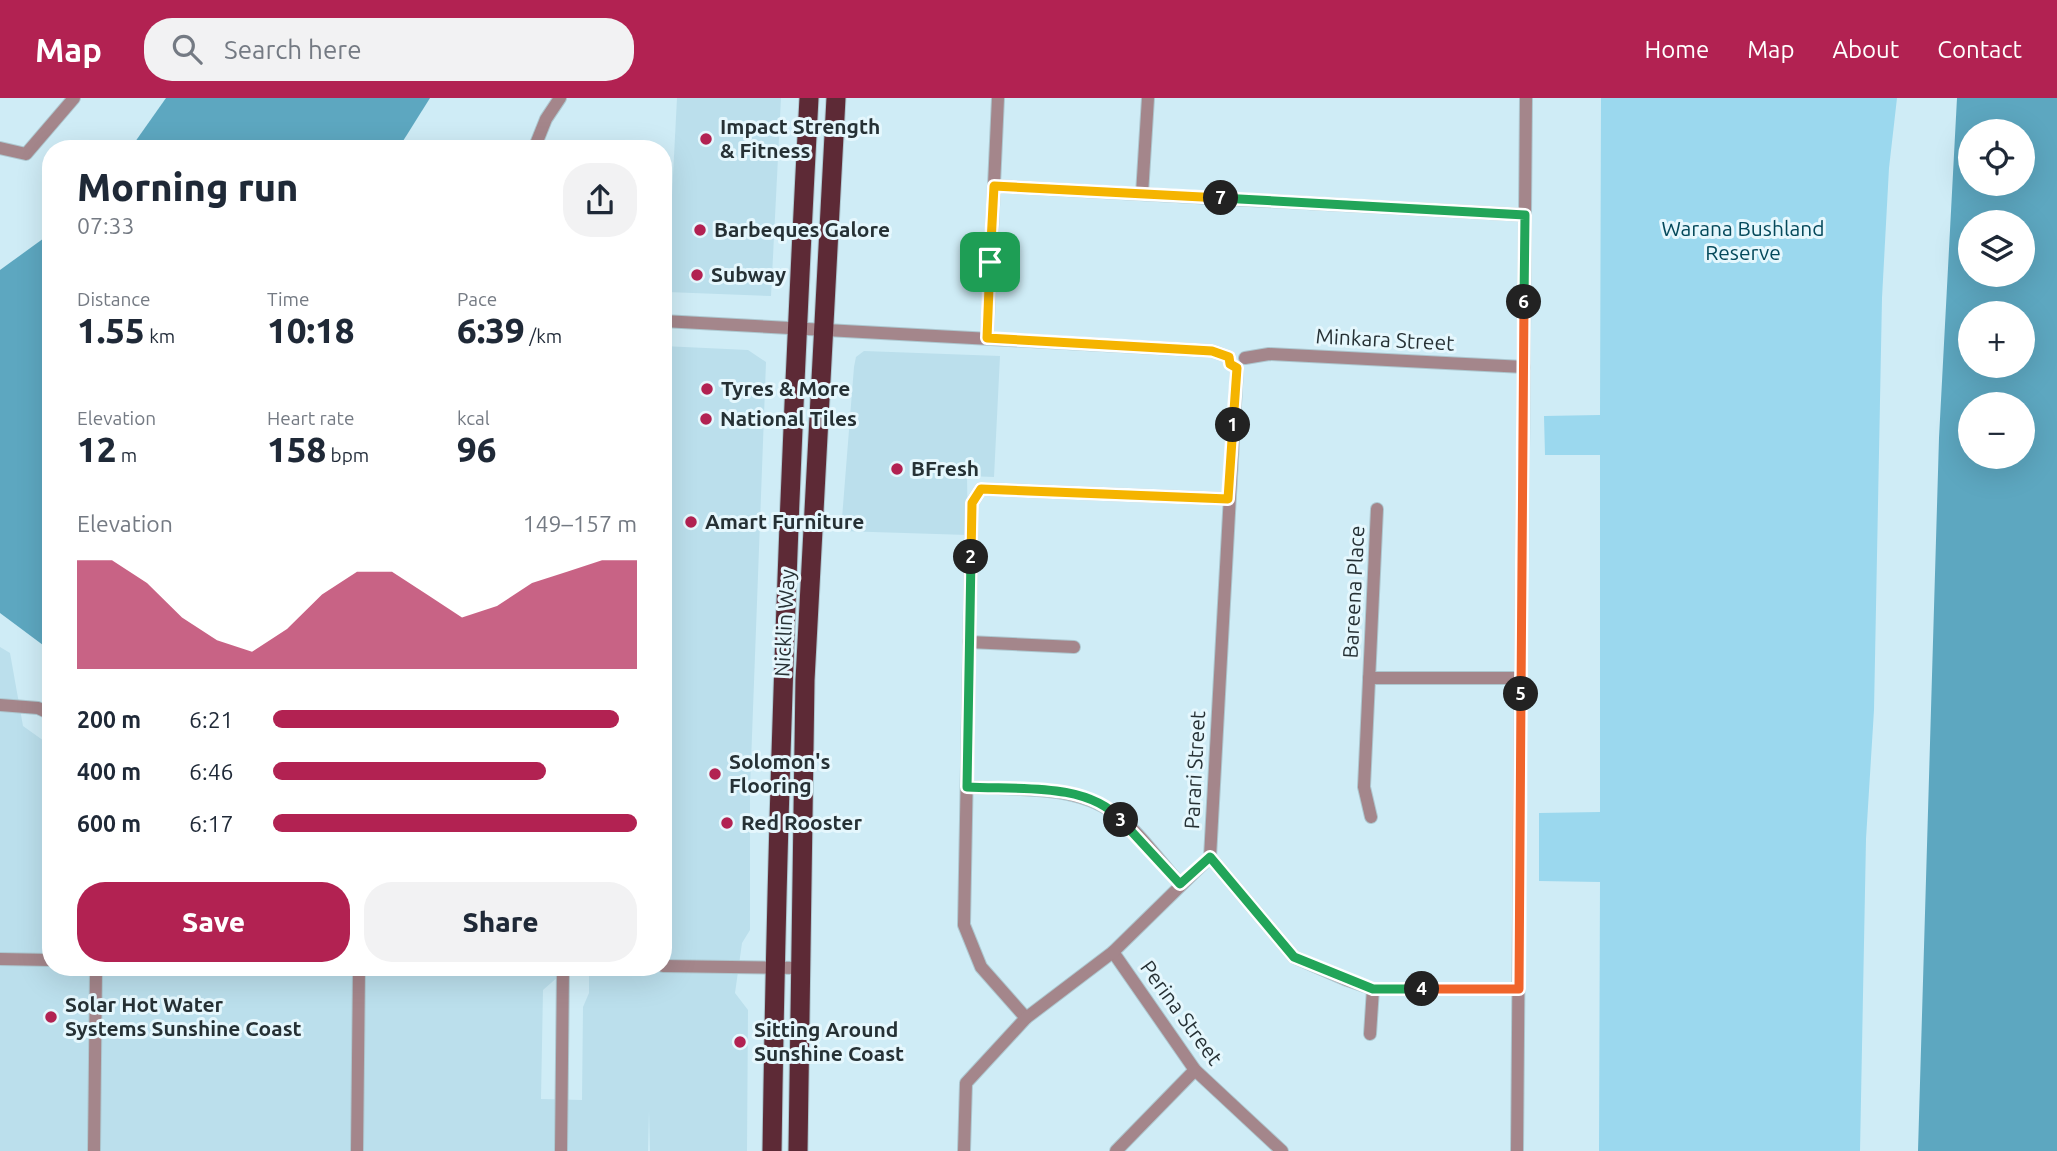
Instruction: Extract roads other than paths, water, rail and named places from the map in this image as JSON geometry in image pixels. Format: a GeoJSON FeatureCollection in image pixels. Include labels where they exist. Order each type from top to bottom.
{"type":"FeatureCollection","features":[{"type":"Feature","properties":{"kind":"highway","name":"Nicklin Way"},"geometry":{"type":"LineString","coordinates":[[772,1151],[773,967],[796,328],[809,98]]}},
{"type":"Feature","properties":{"kind":"highway","name":"Nicklin Way"},"geometry":{"type":"LineString","coordinates":[[798,1151],[805,680],[836,98]]}},
{"type":"Feature","properties":{"kind":"street"},"geometry":{"type":"LineString","coordinates":[[0,148],[26,154],[74,98]]}},
{"type":"Feature","properties":{"kind":"street"},"geometry":{"type":"LineString","coordinates":[[538,140],[559,98]]}},
{"type":"Feature","properties":{"kind":"street"},"geometry":{"type":"LineString","coordinates":[[987,338],[998,98]]}},
{"type":"Feature","properties":{"kind":"street"},"geometry":{"type":"LineString","coordinates":[[1142,194],[1147,98]]}},
{"type":"Feature","properties":{"kind":"street"},"geometry":{"type":"LineString","coordinates":[[1517,1151],[1526,98]]}},
{"type":"Feature","properties":{"kind":"street"},"geometry":{"type":"LineString","coordinates":[[994,186],[1525,215]]}},
{"type":"Feature","properties":{"kind":"street","name":"Minkara Street"},"geometry":{"type":"LineString","coordinates":[[672,321],[1212,351],[1237,361],[1269,354],[1524,367]]}},
{"type":"Feature","properties":{"kind":"street","name":"Parari Street"},"geometry":{"type":"LineString","coordinates":[[964,1151],[966,1083],[1026,1018],[1113,952],[1210,857],[1237,361]]}},
{"type":"Feature","properties":{"kind":"street"},"geometry":{"type":"LineString","coordinates":[[1026,1018],[981,967],[964,925],[972,503],[981,489],[1228,499]]}},
{"type":"Feature","properties":{"kind":"street","name":"Bareena Place"},"geometry":{"type":"LineString","coordinates":[[1371,817],[1364,787],[1377,509]]}},
{"type":"Feature","properties":{"kind":"street"},"geometry":{"type":"LineString","coordinates":[[969,642],[1074,647]]}},
{"type":"Feature","properties":{"kind":"street","name":"Bareena Place"},"geometry":{"type":"LineString","coordinates":[[1369,677],[1521,678]]}},
{"type":"Feature","properties":{"kind":"street"},"geometry":{"type":"LineString","coordinates":[[0,705],[42,710]]}},
{"type":"Feature","properties":{"kind":"street"},"geometry":{"type":"LineString","coordinates":[[967,787],[1070,794],[1094,801],[1116,814],[1180,884]]}},
{"type":"Feature","properties":{"kind":"street"},"geometry":{"type":"LineString","coordinates":[[1210,857],[1294,957],[1373,989],[1519,989]]}},
{"type":"Feature","properties":{"kind":"street","name":"Perina Street"},"geometry":{"type":"LineString","coordinates":[[1113,952],[1195,1070],[1282,1151]]}},
{"type":"Feature","properties":{"kind":"street"},"geometry":{"type":"LineString","coordinates":[[0,959],[42,960]]}},
{"type":"Feature","properties":{"kind":"street"},"geometry":{"type":"LineString","coordinates":[[672,966],[802,968]]}},
{"type":"Feature","properties":{"kind":"street"},"geometry":{"type":"LineString","coordinates":[[94,1151],[96,976]]}},
{"type":"Feature","properties":{"kind":"street"},"geometry":{"type":"LineString","coordinates":[[357,1151],[359,976]]}},
{"type":"Feature","properties":{"kind":"street"},"geometry":{"type":"LineString","coordinates":[[561,1151],[563,976]]}},
{"type":"Feature","properties":{"kind":"street"},"geometry":{"type":"LineString","coordinates":[[1370,1034],[1373,989]]}},
{"type":"Feature","properties":{"kind":"street"},"geometry":{"type":"LineString","coordinates":[[1116,1151],[1195,1070]]}},
{"type":"Feature","properties":{"kind":"place","name":"Impact Strength & Fitness"},"geometry":{"type":"Point","coordinates":[706,139]}},
{"type":"Feature","properties":{"kind":"place","name":"Barbeques Galore"},"geometry":{"type":"Point","coordinates":[700,230]}},
{"type":"Feature","properties":{"kind":"place","name":"Subway"},"geometry":{"type":"Point","coordinates":[697,275]}},
{"type":"Feature","properties":{"kind":"place","name":"Tyres & More"},"geometry":{"type":"Point","coordinates":[707,389]}},
{"type":"Feature","properties":{"kind":"place","name":"National Tiles"},"geometry":{"type":"Point","coordinates":[706,419]}},
{"type":"Feature","properties":{"kind":"place","name":"BFresh"},"geometry":{"type":"Point","coordinates":[897,469]}},
{"type":"Feature","properties":{"kind":"place","name":"Amart Furniture"},"geometry":{"type":"Point","coordinates":[691,522]}},
{"type":"Feature","properties":{"kind":"place","name":"Solomon's Flooring"},"geometry":{"type":"Point","coordinates":[715,774]}},
{"type":"Feature","properties":{"kind":"place","name":"Red Rooster"},"geometry":{"type":"Point","coordinates":[727,823]}},
{"type":"Feature","properties":{"kind":"place","name":"Solar Hot Water Systems Sunshine Coast"},"geometry":{"type":"Point","coordinates":[51,1017]}},
{"type":"Feature","properties":{"kind":"place","name":"Sitting Around Sunshine Coast"},"geometry":{"type":"Point","coordinates":[740,1042]}},
{"type":"Feature","properties":{"kind":"park label","name":"Warana Bushland Reserve"},"geometry":{"type":"Point","coordinates":[1743,241]}}]}
